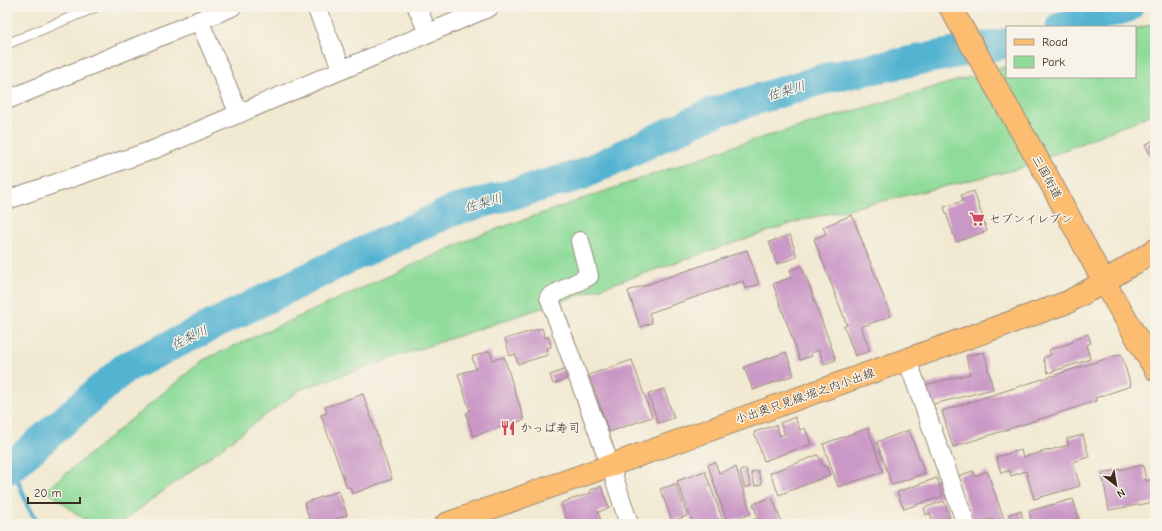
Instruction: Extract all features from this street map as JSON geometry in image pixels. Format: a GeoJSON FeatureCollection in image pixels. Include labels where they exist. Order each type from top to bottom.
{"type":"FeatureCollection","features":[{"type":"Feature","properties":{"kind":"main road","name":"三国街道"},"geometry":{"type":"LineString","coordinates":[[950,7],[1046,174],[1104,282],[1155,369]]}},
{"type":"Feature","properties":{"kind":"main road","name":"小出奥只見線;堀之内小出線"},"geometry":{"type":"LineString","coordinates":[[446,524],[610,464],[1068,302],[1104,282],[1155,250]]}},
{"type":"Feature","properties":{"kind":"street"},"geometry":{"type":"LineString","coordinates":[[7,100],[232,7]]}},
{"type":"Feature","properties":{"kind":"street"},"geometry":{"type":"LineString","coordinates":[[316,7],[342,70]]}},
{"type":"Feature","properties":{"kind":"street"},"geometry":{"type":"LineString","coordinates":[[418,7],[428,33]]}},
{"type":"Feature","properties":{"kind":"street"},"geometry":{"type":"LineString","coordinates":[[7,200],[153,150],[428,33],[467,11],[490,7]]}},
{"type":"Feature","properties":{"kind":"street"},"geometry":{"type":"LineString","coordinates":[[199,20],[239,114]]}},
{"type":"Feature","properties":{"kind":"street"},"geometry":{"type":"LineString","coordinates":[[580,241],[589,276],[549,297],[610,464],[629,524]]}},
{"type":"Feature","properties":{"kind":"street"},"geometry":{"type":"LineString","coordinates":[[907,360],[966,524]]}},
{"type":"Feature","properties":{"kind":"lane"},"geometry":{"type":"LineString","coordinates":[[7,44],[96,7]]}},
{"type":"Feature","properties":{"kind":"green space"},"geometry":{"type":"Polygon","coordinates":[[[1155,23],[1155,113],[1018,169],[802,220],[301,389],[119,524],[90,524],[46,490],[203,360],[477,236],[737,145],[1006,66],[1006,78],[1136,78],[1136,29],[1155,23]]]}},
{"type":"Feature","properties":{"kind":"building"},"geometry":{"type":"Polygon","coordinates":[[[1155,139],[1155,163],[1145,145],[1155,139]]]}},
{"type":"Feature","properties":{"kind":"building"},"geometry":{"type":"Polygon","coordinates":[[[974,191],[987,231],[956,242],[944,207],[963,201],[961,195],[974,191]]]}},
{"type":"Feature","properties":{"kind":"building"},"geometry":{"type":"Polygon","coordinates":[[[852,215],[891,316],[861,327],[870,351],[855,356],[844,326],[847,325],[814,239],[826,234],[823,227],[852,215]]]}},
{"type":"Feature","properties":{"kind":"building"},"geometry":{"type":"Polygon","coordinates":[[[790,235],[797,257],[777,264],[769,242],[790,235]]]}},
{"type":"Feature","properties":{"kind":"building"},"geometry":{"type":"Polygon","coordinates":[[[747,250],[759,284],[745,289],[743,281],[649,313],[652,323],[640,327],[628,291],[747,250]]]}},
{"type":"Feature","properties":{"kind":"building"},"geometry":{"type":"Polygon","coordinates":[[[802,266],[836,360],[824,364],[819,350],[811,353],[812,356],[800,360],[773,284],[792,277],[790,270],[802,266]]]}},
{"type":"Feature","properties":{"kind":"building"},"geometry":{"type":"Polygon","coordinates":[[[542,328],[545,338],[549,337],[551,347],[546,348],[548,355],[518,364],[515,354],[510,356],[505,339],[542,328]]]}},
{"type":"Feature","properties":{"kind":"building"},"geometry":{"type":"Polygon","coordinates":[[[1088,334],[1091,343],[1086,345],[1090,359],[1048,373],[1043,358],[1051,355],[1049,350],[1073,342],[1072,340],[1088,334]]]}},
{"type":"Feature","properties":{"kind":"building"},"geometry":{"type":"Polygon","coordinates":[[[490,351],[493,360],[504,357],[524,420],[473,436],[466,413],[470,411],[458,374],[476,369],[472,357],[490,351]]]}},
{"type":"Feature","properties":{"kind":"building"},"geometry":{"type":"Polygon","coordinates":[[[786,352],[794,375],[753,390],[744,367],[786,352]]]}},
{"type":"Feature","properties":{"kind":"building"},"geometry":{"type":"Polygon","coordinates":[[[984,352],[993,389],[930,405],[925,385],[970,374],[966,356],[984,352]]]}},
{"type":"Feature","properties":{"kind":"building"},"geometry":{"type":"Polygon","coordinates":[[[1121,354],[1131,386],[1095,398],[1096,401],[953,447],[942,411],[1121,354]]]}},
{"type":"Feature","properties":{"kind":"building"},"geometry":{"type":"Polygon","coordinates":[[[632,360],[652,417],[609,432],[589,375],[632,360]]]}},
{"type":"Feature","properties":{"kind":"building"},"geometry":{"type":"Polygon","coordinates":[[[564,370],[567,379],[553,384],[550,375],[564,370]]]}},
{"type":"Feature","properties":{"kind":"building"},"geometry":{"type":"Polygon","coordinates":[[[664,389],[674,418],[658,423],[648,394],[664,389]]]}},
{"type":"Feature","properties":{"kind":"building"},"geometry":{"type":"Polygon","coordinates":[[[363,394],[392,479],[352,494],[350,487],[347,488],[321,415],[327,413],[325,407],[363,394]]]}},
{"type":"Feature","properties":{"kind":"building"},"geometry":{"type":"Polygon","coordinates":[[[795,417],[800,430],[805,428],[811,444],[764,461],[754,432],[776,425],[780,436],[785,434],[780,423],[795,417]]]}},
{"type":"Feature","properties":{"kind":"building"},"geometry":{"type":"Polygon","coordinates":[[[868,428],[883,472],[838,487],[823,444],[868,428]]]}},
{"type":"Feature","properties":{"kind":"building"},"geometry":{"type":"Polygon","coordinates":[[[909,430],[925,473],[892,485],[877,442],[909,430]]]}},
{"type":"Feature","properties":{"kind":"building"},"geometry":{"type":"Polygon","coordinates":[[[1083,435],[1089,457],[1073,462],[1080,486],[1034,499],[1026,471],[1011,476],[1010,470],[1001,473],[996,457],[1021,450],[1023,457],[1069,445],[1067,439],[1083,435]]]}},
{"type":"Feature","properties":{"kind":"building"},"geometry":{"type":"Polygon","coordinates":[[[818,455],[823,466],[826,465],[830,475],[779,495],[770,473],[818,455]]]}},
{"type":"Feature","properties":{"kind":"building"},"geometry":{"type":"Polygon","coordinates":[[[715,462],[719,473],[736,467],[751,514],[727,522],[708,465],[715,462]]]}},
{"type":"Feature","properties":{"kind":"building"},"geometry":{"type":"Polygon","coordinates":[[[1143,465],[1146,481],[1153,479],[1155,502],[1109,510],[1102,473],[1143,465]]]}},
{"type":"Feature","properties":{"kind":"building"},"geometry":{"type":"Polygon","coordinates":[[[746,469],[751,486],[745,488],[740,471],[746,469]]]}},
{"type":"Feature","properties":{"kind":"building"},"geometry":{"type":"Polygon","coordinates":[[[705,471],[724,524],[693,524],[677,481],[705,471]]]}},
{"type":"Feature","properties":{"kind":"building"},"geometry":{"type":"Polygon","coordinates":[[[758,471],[762,484],[755,486],[751,472],[758,471]]]}},
{"type":"Feature","properties":{"kind":"building"},"geometry":{"type":"Polygon","coordinates":[[[973,471],[975,476],[987,471],[1005,522],[995,524],[993,519],[975,524],[958,476],[973,471]]]}},
{"type":"Feature","properties":{"kind":"building"},"geometry":{"type":"Polygon","coordinates":[[[937,478],[943,496],[904,509],[897,492],[937,478]]]}},
{"type":"Feature","properties":{"kind":"building"},"geometry":{"type":"Polygon","coordinates":[[[676,484],[687,516],[672,521],[660,489],[676,484]]]}},
{"type":"Feature","properties":{"kind":"building"},"geometry":{"type":"Polygon","coordinates":[[[601,486],[609,508],[598,512],[602,524],[568,524],[561,503],[591,493],[590,490],[601,486]]]}},
{"type":"Feature","properties":{"kind":"building"},"geometry":{"type":"Polygon","coordinates":[[[339,491],[347,515],[321,524],[311,524],[304,503],[339,491]]]}},
{"type":"Feature","properties":{"kind":"building"},"geometry":{"type":"Polygon","coordinates":[[[772,497],[782,524],[742,524],[758,518],[753,504],[772,497]]]}},
{"type":"Feature","properties":{"kind":"building"},"geometry":{"type":"Polygon","coordinates":[[[1073,499],[1079,518],[1058,524],[1032,524],[1029,511],[1073,499]]]}},
{"type":"Feature","properties":{"kind":"building"},"geometry":{"type":"Polygon","coordinates":[[[944,501],[950,517],[933,522],[930,513],[926,515],[924,508],[944,501]]]}},
{"type":"Feature","properties":{"kind":"building"},"geometry":{"type":"Polygon","coordinates":[[[1021,511],[1024,524],[1011,524],[1009,514],[1021,511]]]}},
{"type":"Feature","properties":{"kind":"waterway","name":"佐梨川"},"geometry":{"type":"LineString","coordinates":[[1064,26],[1128,7]]}},
{"type":"Feature","properties":{"kind":"waterway","name":"佐梨川"},"geometry":{"type":"LineString","coordinates":[[7,469],[125,368],[343,261],[452,211],[581,175],[709,114],[830,77],[1006,43]]}},
{"type":"Feature","properties":{"kind":"waterway"},"geometry":{"type":"LineString","coordinates":[[12,466],[28,506],[38,524]]}},
{"type":"Feature","properties":{"kind":"place","name":"セブンイレブン"},"geometry":{"type":"Point","coordinates":[977,219]}},
{"type":"Feature","properties":{"kind":"place","name":"かっぱ寿司"},"geometry":{"type":"Point","coordinates":[508,428]}}]}
